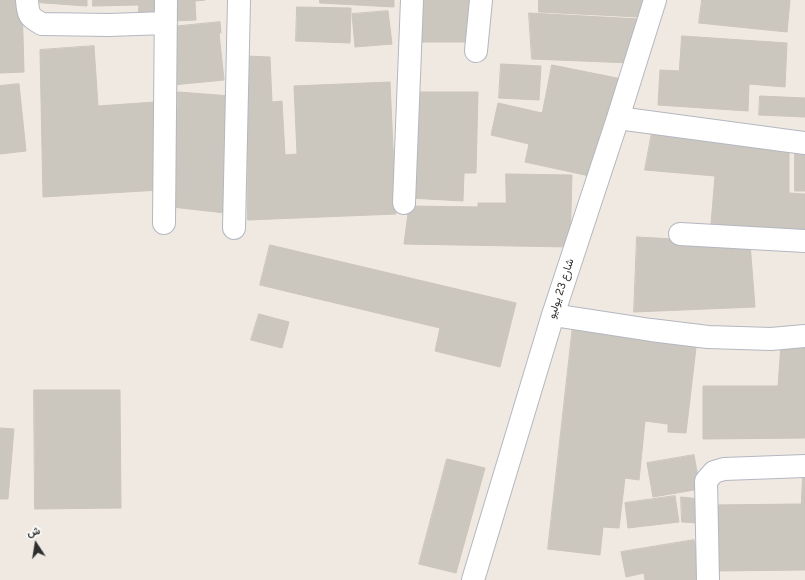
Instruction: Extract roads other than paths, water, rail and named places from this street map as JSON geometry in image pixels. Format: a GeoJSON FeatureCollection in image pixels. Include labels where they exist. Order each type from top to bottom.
{"type":"FeatureCollection","features":[{"type":"Feature","properties":{"kind":"street"},"geometry":{"type":"LineString","coordinates":[[26,0],[28,11],[33,19],[42,24],[109,25],[166,23]]}},
{"type":"Feature","properties":{"kind":"street"},"geometry":{"type":"LineString","coordinates":[[164,223],[166,0]]}},
{"type":"Feature","properties":{"kind":"street"},"geometry":{"type":"LineString","coordinates":[[234,228],[239,0]]}},
{"type":"Feature","properties":{"kind":"street"},"geometry":{"type":"LineString","coordinates":[[404,203],[412,0]]}},
{"type":"Feature","properties":{"kind":"street"},"geometry":{"type":"LineString","coordinates":[[476,51],[482,0]]}},
{"type":"Feature","properties":{"kind":"street","name":"شارع 23 يوليو"},"geometry":{"type":"LineString","coordinates":[[473,580],[553,315],[655,0]]}},
{"type":"Feature","properties":{"kind":"street"},"geometry":{"type":"LineString","coordinates":[[618,118],[805,143]]}},
{"type":"Feature","properties":{"kind":"street"},"geometry":{"type":"LineString","coordinates":[[680,234],[805,241]]}},
{"type":"Feature","properties":{"kind":"street"},"geometry":{"type":"LineString","coordinates":[[553,315],[708,337],[771,339],[805,336]]}},
{"type":"Feature","properties":{"kind":"street"},"geometry":{"type":"LineString","coordinates":[[708,580],[706,481],[714,472],[724,469],[805,466]]}}]}
